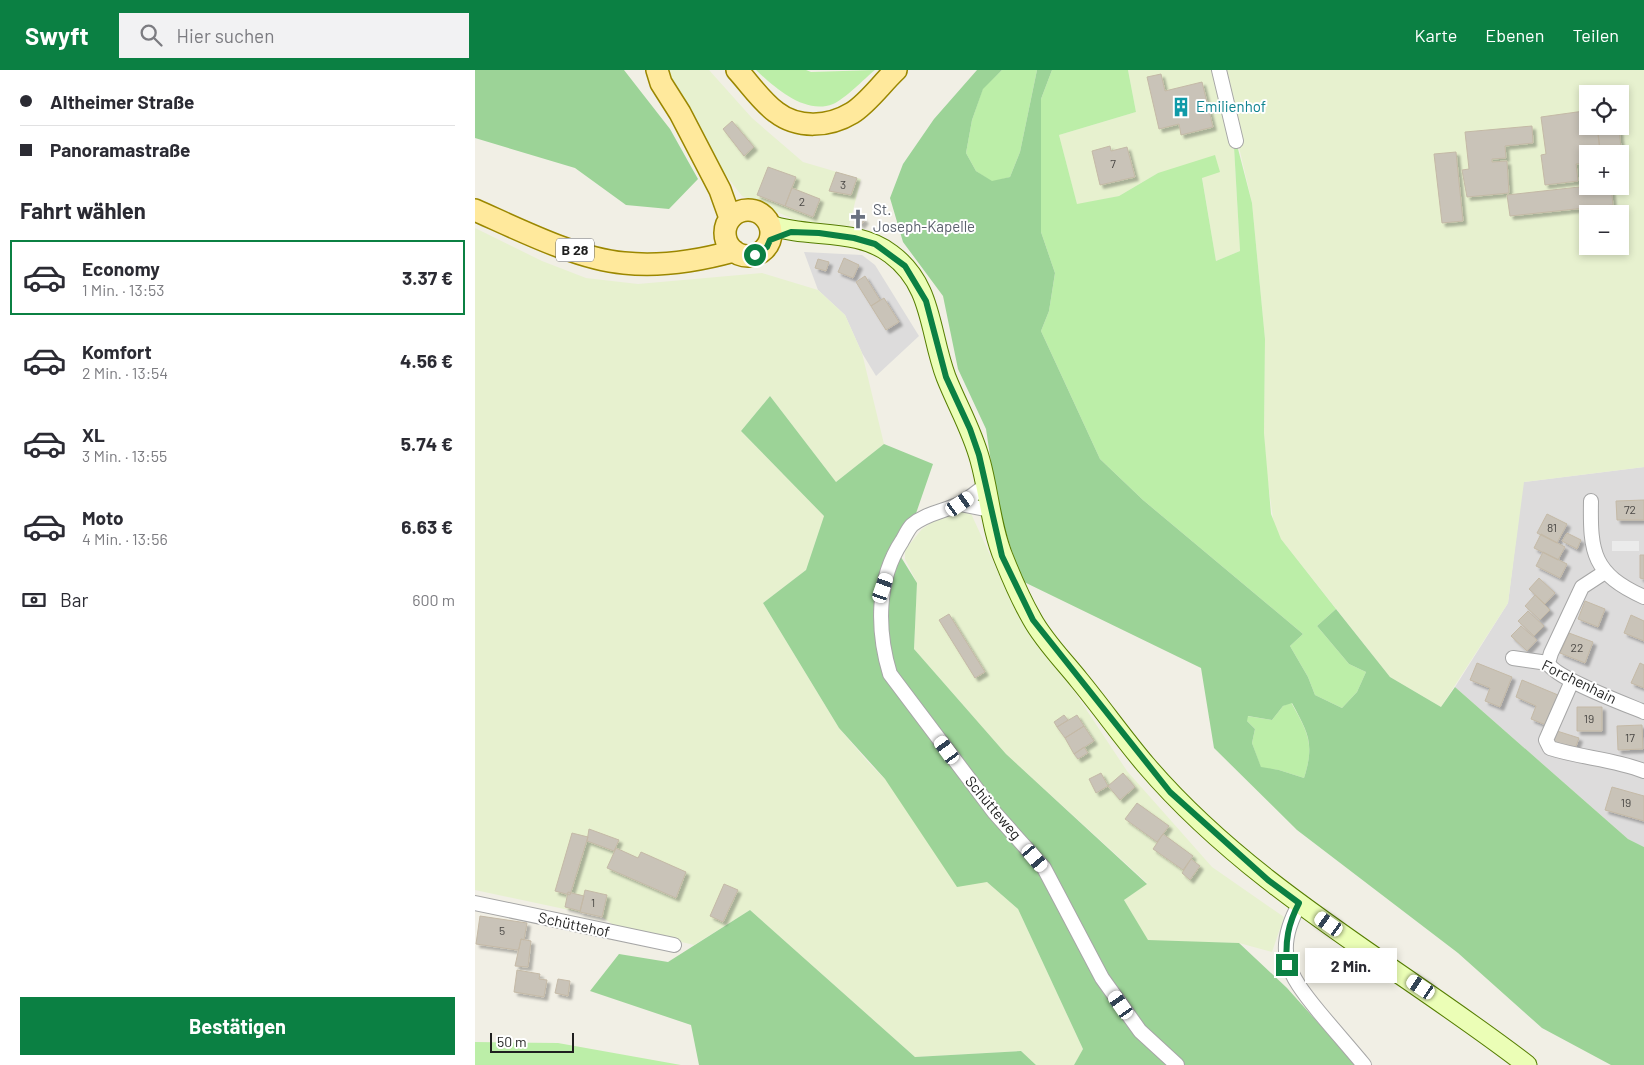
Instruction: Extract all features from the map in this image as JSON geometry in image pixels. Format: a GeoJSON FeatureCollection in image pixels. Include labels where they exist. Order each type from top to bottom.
{"type":"FeatureCollection","features":[{"type":"Feature","properties":{"kind":"main road"},"geometry":{"type":"LineString","coordinates":[[737,70],[776,112],[792,121],[814,125],[829,123],[852,113],[896,70]]}},
{"type":"Feature","properties":{"kind":"main road"},"geometry":{"type":"LineString","coordinates":[[655,74],[680,113],[721,190],[737,214]]}},
{"type":"Feature","properties":{"kind":"main road","name":"B 28"},"geometry":{"type":"LineString","coordinates":[[475,210],[585,254],[621,263],[653,265],[681,262],[730,245]]}},
{"type":"Feature","properties":{"kind":"main road"},"geometry":{"type":"LineString","coordinates":[[760,213],[770,233],[767,247],[755,255],[747,256],[730,245],[726,225],[737,214],[760,213]]}},
{"type":"Feature","properties":{"kind":"street"},"geometry":{"type":"LineString","coordinates":[[1219,70],[1237,141]]}},
{"type":"Feature","properties":{"kind":"street"},"geometry":{"type":"LineString","coordinates":[[770,233],[791,232],[835,235],[875,244],[905,266],[926,301],[946,377],[970,429],[986,485],[990,510],[1002,556],[1033,620],[1170,792],[1268,880],[1465,1018],[1527,1065]]}},
{"type":"Feature","properties":{"kind":"street","name":"Schütteweg"},"geometry":{"type":"LineString","coordinates":[[986,485],[960,504],[941,509],[912,525],[896,549],[883,588],[880,627],[883,650],[890,674],[994,812],[1044,868],[1102,978],[1140,1031],[1177,1065]]}},
{"type":"Feature","properties":{"kind":"street"},"geometry":{"type":"LineString","coordinates":[[1591,501],[1591,534],[1595,555],[1605,572],[1630,591],[1644,598]]}},
{"type":"Feature","properties":{"kind":"street","name":"Schütteweg"},"geometry":{"type":"LineString","coordinates":[[960,504],[990,510]]}},
{"type":"Feature","properties":{"kind":"street"},"geometry":{"type":"LineString","coordinates":[[1548,663],[1582,587],[1605,572]]}},
{"type":"Feature","properties":{"kind":"street","name":"Forchenhain"},"geometry":{"type":"LineString","coordinates":[[1513,658],[1548,663],[1551,670],[1572,681],[1644,712]]}},
{"type":"Feature","properties":{"kind":"street"},"geometry":{"type":"LineString","coordinates":[[1572,681],[1546,740],[1550,748],[1573,756],[1623,762],[1644,771]]}},
{"type":"Feature","properties":{"kind":"street","name":"Schüttehof"},"geometry":{"type":"LineString","coordinates":[[475,903],[674,945]]}},
{"type":"Feature","properties":{"kind":"street"},"geometry":{"type":"LineString","coordinates":[[1299,903],[1287,930],[1285,945],[1287,965],[1297,985],[1363,1065]]}},
{"type":"Feature","properties":{"kind":"shaded area"},"geometry":{"type":"Polygon","coordinates":[[[804,252],[862,255],[875,265],[919,336],[876,376],[862,353],[845,315],[818,290],[804,252]]]}},
{"type":"Feature","properties":{"kind":"shaded area"},"geometry":{"type":"Polygon","coordinates":[[[1644,467],[1644,847],[1628,839],[1455,687],[1508,603],[1523,482],[1644,467]]]}},
{"type":"Feature","properties":{"kind":"shaded area"},"geometry":{"type":"Polygon","coordinates":[[[1612,541],[1639,541],[1639,551],[1612,551],[1612,541]]]}},
{"type":"Feature","properties":{"kind":"green space"},"geometry":{"type":"Polygon","coordinates":[[[475,70],[624,70],[670,129],[698,179],[669,209],[626,205],[575,168],[475,138],[475,70]]]}},
{"type":"Feature","properties":{"kind":"green space"},"geometry":{"type":"Polygon","coordinates":[[[666,70],[709,70],[752,118],[803,162],[861,179],[849,226],[795,220],[742,196],[718,165],[694,116],[666,70]]]}},
{"type":"Feature","properties":{"kind":"green space"},"geometry":{"type":"Polygon","coordinates":[[[756,70],[806,70],[811,72],[875,70],[843,98],[833,104],[812,106],[801,103],[781,92],[756,70]]]}},
{"type":"Feature","properties":{"kind":"green space"},"geometry":{"type":"Polygon","coordinates":[[[977,70],[1002,70],[983,89],[972,120],[966,153],[976,171],[992,181],[1010,177],[1020,152],[1037,70],[1052,70],[1041,99],[1041,232],[1055,273],[1049,311],[1041,331],[1100,459],[1143,500],[1303,634],[1290,646],[1308,677],[1315,695],[1342,708],[1357,692],[1366,672],[1349,664],[1317,626],[1336,609],[1390,677],[1441,707],[1455,687],[1628,839],[1644,847],[1644,1065],[1611,1065],[1542,1028],[1458,953],[1297,830],[1214,748],[1201,668],[1022,581],[998,509],[986,429],[958,369],[943,296],[903,242],[890,198],[903,164],[934,119],[977,70]],[[1292,703],[1283,706],[1272,720],[1248,716],[1247,721],[1255,729],[1252,743],[1261,767],[1279,770],[1304,778],[1309,756],[1308,739],[1292,703]]]}},
{"type":"Feature","properties":{"kind":"green space"},"geometry":{"type":"Polygon","coordinates":[[[1002,70],[1037,70],[1020,152],[1010,177],[992,182],[976,171],[966,153],[972,120],[983,88],[1002,70]]]}},
{"type":"Feature","properties":{"kind":"green space"},"geometry":{"type":"Polygon","coordinates":[[[1052,70],[1128,70],[1136,112],[1059,135],[1077,204],[1119,196],[1158,173],[1215,155],[1220,172],[1202,178],[1216,261],[1240,251],[1234,147],[1237,145],[1252,203],[1265,339],[1264,433],[1271,514],[1281,539],[1336,609],[1317,626],[1349,664],[1366,672],[1357,692],[1342,708],[1315,695],[1308,677],[1290,646],[1303,634],[1143,500],[1100,459],[1041,331],[1049,311],[1055,273],[1041,232],[1041,99],[1052,70]]]}},
{"type":"Feature","properties":{"kind":"green space","name":"Emilienhof"},"geometry":{"type":"Polygon","coordinates":[[[1128,70],[1214,70],[1234,147],[1240,251],[1216,261],[1202,177],[1158,173],[1119,196],[1077,205],[1059,135],[1136,112],[1128,70]]]}},
{"type":"Feature","properties":{"kind":"green space"},"geometry":{"type":"Polygon","coordinates":[[[1221,70],[1644,70],[1644,467],[1524,482],[1508,603],[1441,707],[1390,677],[1281,539],[1274,525],[1267,476],[1264,433],[1265,339],[1252,203],[1221,70]]]}},
{"type":"Feature","properties":{"kind":"green space"},"geometry":{"type":"Polygon","coordinates":[[[475,228],[542,261],[586,278],[638,284],[762,273],[818,290],[845,315],[862,353],[884,444],[836,482],[770,396],[741,431],[824,516],[806,570],[763,603],[839,728],[868,762],[987,882],[1018,909],[1083,1049],[1074,1065],[1036,1065],[1021,1051],[915,1057],[750,910],[694,945],[615,926],[602,917],[475,890],[475,228]]]}},
{"type":"Feature","properties":{"kind":"green space"},"geometry":{"type":"Polygon","coordinates":[[[770,396],[836,482],[884,444],[933,464],[912,525],[896,549],[917,583],[914,649],[1006,754],[1147,884],[1124,900],[1148,940],[1239,943],[1287,988],[1356,1065],[1074,1065],[1083,1049],[1018,909],[987,882],[957,887],[885,779],[839,728],[763,603],[806,570],[824,516],[741,431],[770,396]]]}},
{"type":"Feature","properties":{"kind":"green space"},"geometry":{"type":"Polygon","coordinates":[[[968,507],[1020,620],[1052,658],[1127,771],[1212,867],[1284,917],[1272,952],[1239,943],[1148,941],[1124,900],[1147,883],[1006,754],[914,649],[917,583],[905,559],[905,550],[922,529],[947,512],[968,507]]]}},
{"type":"Feature","properties":{"kind":"green space"},"geometry":{"type":"Polygon","coordinates":[[[1291,702],[1308,738],[1309,756],[1304,778],[1279,770],[1261,768],[1252,743],[1255,729],[1247,721],[1247,716],[1272,720],[1283,706],[1291,702]]]}},
{"type":"Feature","properties":{"kind":"green space"},"geometry":{"type":"Polygon","coordinates":[[[750,910],[915,1057],[1021,1051],[1036,1065],[699,1065],[691,1025],[590,991],[619,954],[668,962],[750,910]]]}},
{"type":"Feature","properties":{"kind":"green space"},"geometry":{"type":"Polygon","coordinates":[[[475,1042],[558,1043],[681,1065],[475,1065],[475,1042]]]}},
{"type":"Feature","properties":{"kind":"building","name":"Emilienhof"},"geometry":{"type":"Polygon","coordinates":[[[1161,74],[1165,91],[1202,82],[1213,127],[1181,135],[1179,124],[1159,129],[1147,77],[1161,74]]]}},
{"type":"Feature","properties":{"kind":"building"},"geometry":{"type":"Polygon","coordinates":[[[1579,112],[1579,135],[1598,135],[1599,145],[1579,145],[1579,164],[1576,164],[1578,181],[1545,185],[1541,155],[1546,154],[1541,117],[1579,112]]]}},
{"type":"Feature","properties":{"kind":"building"},"geometry":{"type":"Polygon","coordinates":[[[732,121],[754,147],[744,156],[723,129],[732,121]]]}},
{"type":"Feature","properties":{"kind":"building"},"geometry":{"type":"Polygon","coordinates":[[[1532,126],[1533,143],[1505,146],[1506,158],[1492,159],[1492,162],[1507,161],[1509,193],[1467,197],[1462,170],[1469,169],[1465,132],[1532,126]]]}},
{"type":"Feature","properties":{"kind":"building"},"geometry":{"type":"Polygon","coordinates":[[[1598,135],[1620,135],[1621,145],[1599,145],[1598,135]]]}},
{"type":"Feature","properties":{"kind":"building"},"geometry":{"type":"Polygon","coordinates":[[[1110,146],[1111,151],[1127,147],[1135,177],[1100,185],[1092,151],[1110,146]]]}},
{"type":"Feature","properties":{"kind":"building"},"geometry":{"type":"Polygon","coordinates":[[[1456,152],[1463,221],[1442,223],[1434,154],[1456,152]]]}},
{"type":"Feature","properties":{"kind":"building"},"geometry":{"type":"Polygon","coordinates":[[[768,167],[796,177],[785,206],[757,195],[768,167]]]}},
{"type":"Feature","properties":{"kind":"building"},"geometry":{"type":"Polygon","coordinates":[[[836,172],[857,178],[851,195],[829,191],[836,172]]]}},
{"type":"Feature","properties":{"kind":"building"},"geometry":{"type":"Polygon","coordinates":[[[1579,187],[1579,195],[1612,195],[1613,205],[1579,205],[1579,209],[1510,216],[1507,195],[1579,187]]]}},
{"type":"Feature","properties":{"kind":"building"},"geometry":{"type":"Polygon","coordinates":[[[792,188],[820,199],[813,217],[785,206],[792,188]]]}},
{"type":"Feature","properties":{"kind":"building","name":"St. Joseph-Kapelle"},"geometry":{"type":"Polygon","coordinates":[[[856,213],[865,220],[861,225],[852,218],[856,213]]]}},
{"type":"Feature","properties":{"kind":"building"},"geometry":{"type":"Polygon","coordinates":[[[844,258],[859,265],[853,278],[838,272],[844,258]]]}},
{"type":"Feature","properties":{"kind":"building"},"geometry":{"type":"Polygon","coordinates":[[[818,259],[829,262],[826,271],[815,268],[818,259]]]}},
{"type":"Feature","properties":{"kind":"building"},"geometry":{"type":"Polygon","coordinates":[[[865,276],[880,300],[871,306],[856,282],[865,276]]]}},
{"type":"Feature","properties":{"kind":"building"},"geometry":{"type":"Polygon","coordinates":[[[884,298],[899,322],[886,330],[871,306],[884,298]]]}},
{"type":"Feature","properties":{"kind":"building"},"geometry":{"type":"Polygon","coordinates":[[[1644,500],[1644,520],[1617,520],[1616,501],[1644,500]]]}},
{"type":"Feature","properties":{"kind":"building"},"geometry":{"type":"Polygon","coordinates":[[[1547,514],[1567,524],[1557,543],[1537,533],[1547,514]]]}},
{"type":"Feature","properties":{"kind":"building"},"geometry":{"type":"Polygon","coordinates":[[[1567,533],[1581,540],[1577,549],[1562,541],[1567,533]]]}},
{"type":"Feature","properties":{"kind":"building"},"geometry":{"type":"Polygon","coordinates":[[[1541,534],[1565,547],[1558,560],[1534,548],[1541,534]]]}},
{"type":"Feature","properties":{"kind":"building"},"geometry":{"type":"Polygon","coordinates":[[[1543,552],[1567,564],[1560,578],[1536,566],[1543,552]]]}},
{"type":"Feature","properties":{"kind":"building"},"geometry":{"type":"Polygon","coordinates":[[[1640,555],[1644,555],[1644,579],[1640,578],[1640,555]]]}},
{"type":"Feature","properties":{"kind":"building"},"geometry":{"type":"Polygon","coordinates":[[[1539,578],[1555,593],[1545,604],[1529,589],[1539,578]]]}},
{"type":"Feature","properties":{"kind":"building"},"geometry":{"type":"Polygon","coordinates":[[[1535,595],[1550,610],[1540,620],[1525,606],[1535,595]]]}},
{"type":"Feature","properties":{"kind":"building"},"geometry":{"type":"Polygon","coordinates":[[[1585,601],[1605,609],[1598,627],[1578,619],[1585,601]]]}},
{"type":"Feature","properties":{"kind":"building"},"geometry":{"type":"Polygon","coordinates":[[[1528,611],[1544,626],[1534,636],[1518,621],[1528,611]]]}},
{"type":"Feature","properties":{"kind":"building"},"geometry":{"type":"Polygon","coordinates":[[[949,614],[985,672],[975,678],[939,620],[949,614]]]}},
{"type":"Feature","properties":{"kind":"building"},"geometry":{"type":"Polygon","coordinates":[[[1631,615],[1644,621],[1644,641],[1624,633],[1631,615]]]}},
{"type":"Feature","properties":{"kind":"building"},"geometry":{"type":"Polygon","coordinates":[[[1521,626],[1537,640],[1527,651],[1511,636],[1521,626]]]}},
{"type":"Feature","properties":{"kind":"building"},"geometry":{"type":"Polygon","coordinates":[[[1569,633],[1593,642],[1585,663],[1560,653],[1569,633]]]}},
{"type":"Feature","properties":{"kind":"building"},"geometry":{"type":"Polygon","coordinates":[[[1477,663],[1512,677],[1500,707],[1485,701],[1490,688],[1470,680],[1477,663]]]}},
{"type":"Feature","properties":{"kind":"building"},"geometry":{"type":"Polygon","coordinates":[[[1640,663],[1644,665],[1644,688],[1631,683],[1640,663]]]}},
{"type":"Feature","properties":{"kind":"building"},"geometry":{"type":"Polygon","coordinates":[[[1522,680],[1558,695],[1546,725],[1531,719],[1536,706],[1516,697],[1522,680]]]}},
{"type":"Feature","properties":{"kind":"building"},"geometry":{"type":"Polygon","coordinates":[[[1577,707],[1602,707],[1602,731],[1577,731],[1577,707]]]}},
{"type":"Feature","properties":{"kind":"building"},"geometry":{"type":"Polygon","coordinates":[[[1064,715],[1068,720],[1057,727],[1054,722],[1064,715]]]}},
{"type":"Feature","properties":{"kind":"building"},"geometry":{"type":"Polygon","coordinates":[[[1077,715],[1084,726],[1065,738],[1057,727],[1077,715]]]}},
{"type":"Feature","properties":{"kind":"building"},"geometry":{"type":"Polygon","coordinates":[[[1642,725],[1643,749],[1618,750],[1617,726],[1642,725]]]}},
{"type":"Feature","properties":{"kind":"building"},"geometry":{"type":"Polygon","coordinates":[[[1084,726],[1094,741],[1074,754],[1065,738],[1084,726]]]}},
{"type":"Feature","properties":{"kind":"building"},"geometry":{"type":"Polygon","coordinates":[[[1557,731],[1579,738],[1575,749],[1566,745],[1565,749],[1552,744],[1557,731]]]}},
{"type":"Feature","properties":{"kind":"building"},"geometry":{"type":"Polygon","coordinates":[[[1084,747],[1088,753],[1078,759],[1074,754],[1084,747]]]}},
{"type":"Feature","properties":{"kind":"building"},"geometry":{"type":"Polygon","coordinates":[[[1101,773],[1108,786],[1096,793],[1089,779],[1101,773]]]}},
{"type":"Feature","properties":{"kind":"building"},"geometry":{"type":"Polygon","coordinates":[[[1123,773],[1135,787],[1120,800],[1108,786],[1123,773]]]}},
{"type":"Feature","properties":{"kind":"building"},"geometry":{"type":"Polygon","coordinates":[[[1612,787],[1644,796],[1644,821],[1605,810],[1612,787]]]}},
{"type":"Feature","properties":{"kind":"building"},"geometry":{"type":"Polygon","coordinates":[[[1137,803],[1169,826],[1157,842],[1125,819],[1137,803]]]}},
{"type":"Feature","properties":{"kind":"building"},"geometry":{"type":"Polygon","coordinates":[[[589,829],[619,840],[614,851],[587,841],[589,829]]]}},
{"type":"Feature","properties":{"kind":"building"},"geometry":{"type":"Polygon","coordinates":[[[572,833],[588,837],[570,895],[555,891],[572,833]]]}},
{"type":"Feature","properties":{"kind":"building"},"geometry":{"type":"Polygon","coordinates":[[[1163,834],[1193,856],[1183,870],[1153,849],[1163,834]]]}},
{"type":"Feature","properties":{"kind":"building"},"geometry":{"type":"Polygon","coordinates":[[[616,848],[638,858],[641,852],[686,872],[676,898],[607,868],[616,848]]]}},
{"type":"Feature","properties":{"kind":"building"},"geometry":{"type":"Polygon","coordinates":[[[1191,859],[1200,866],[1190,880],[1182,873],[1191,859]]]}},
{"type":"Feature","properties":{"kind":"building"},"geometry":{"type":"Polygon","coordinates":[[[724,884],[738,890],[723,922],[710,916],[724,884]]]}},
{"type":"Feature","properties":{"kind":"building"},"geometry":{"type":"Polygon","coordinates":[[[585,890],[607,895],[602,917],[580,912],[585,890]]]}},
{"type":"Feature","properties":{"kind":"building"},"geometry":{"type":"Polygon","coordinates":[[[568,892],[584,896],[580,911],[565,907],[568,892]]]}},
{"type":"Feature","properties":{"kind":"building"},"geometry":{"type":"Polygon","coordinates":[[[480,916],[527,923],[524,940],[521,939],[519,949],[476,944],[480,916]]]}},
{"type":"Feature","properties":{"kind":"building"},"geometry":{"type":"Polygon","coordinates":[[[521,939],[531,941],[528,967],[515,966],[521,939]]]}},
{"type":"Feature","properties":{"kind":"building"},"geometry":{"type":"Polygon","coordinates":[[[517,970],[540,974],[539,979],[547,980],[544,997],[514,992],[517,970]]]}},
{"type":"Feature","properties":{"kind":"building"},"geometry":{"type":"Polygon","coordinates":[[[558,979],[570,981],[568,996],[555,993],[558,979]]]}},
{"type":"Feature","properties":{"kind":"place","name":"Emilienhof"},"geometry":{"type":"Point","coordinates":[1181,107]}},
{"type":"Feature","properties":{"kind":"place","name":"St. Joseph-Kapelle"},"geometry":{"type":"Point","coordinates":[858,219]}},
{"type":"Feature","properties":{"kind":"route"},"geometry":{"type":"LineString","coordinates":[[755,255],[767,247],[770,240],[791,232],[819,233],[854,238],[875,244],[905,266],[926,301],[946,377],[970,429],[979,455],[1002,556],[1033,620],[1144,763],[1170,792],[1268,880],[1299,903],[1287,930],[1285,945],[1287,965]]}}]}
